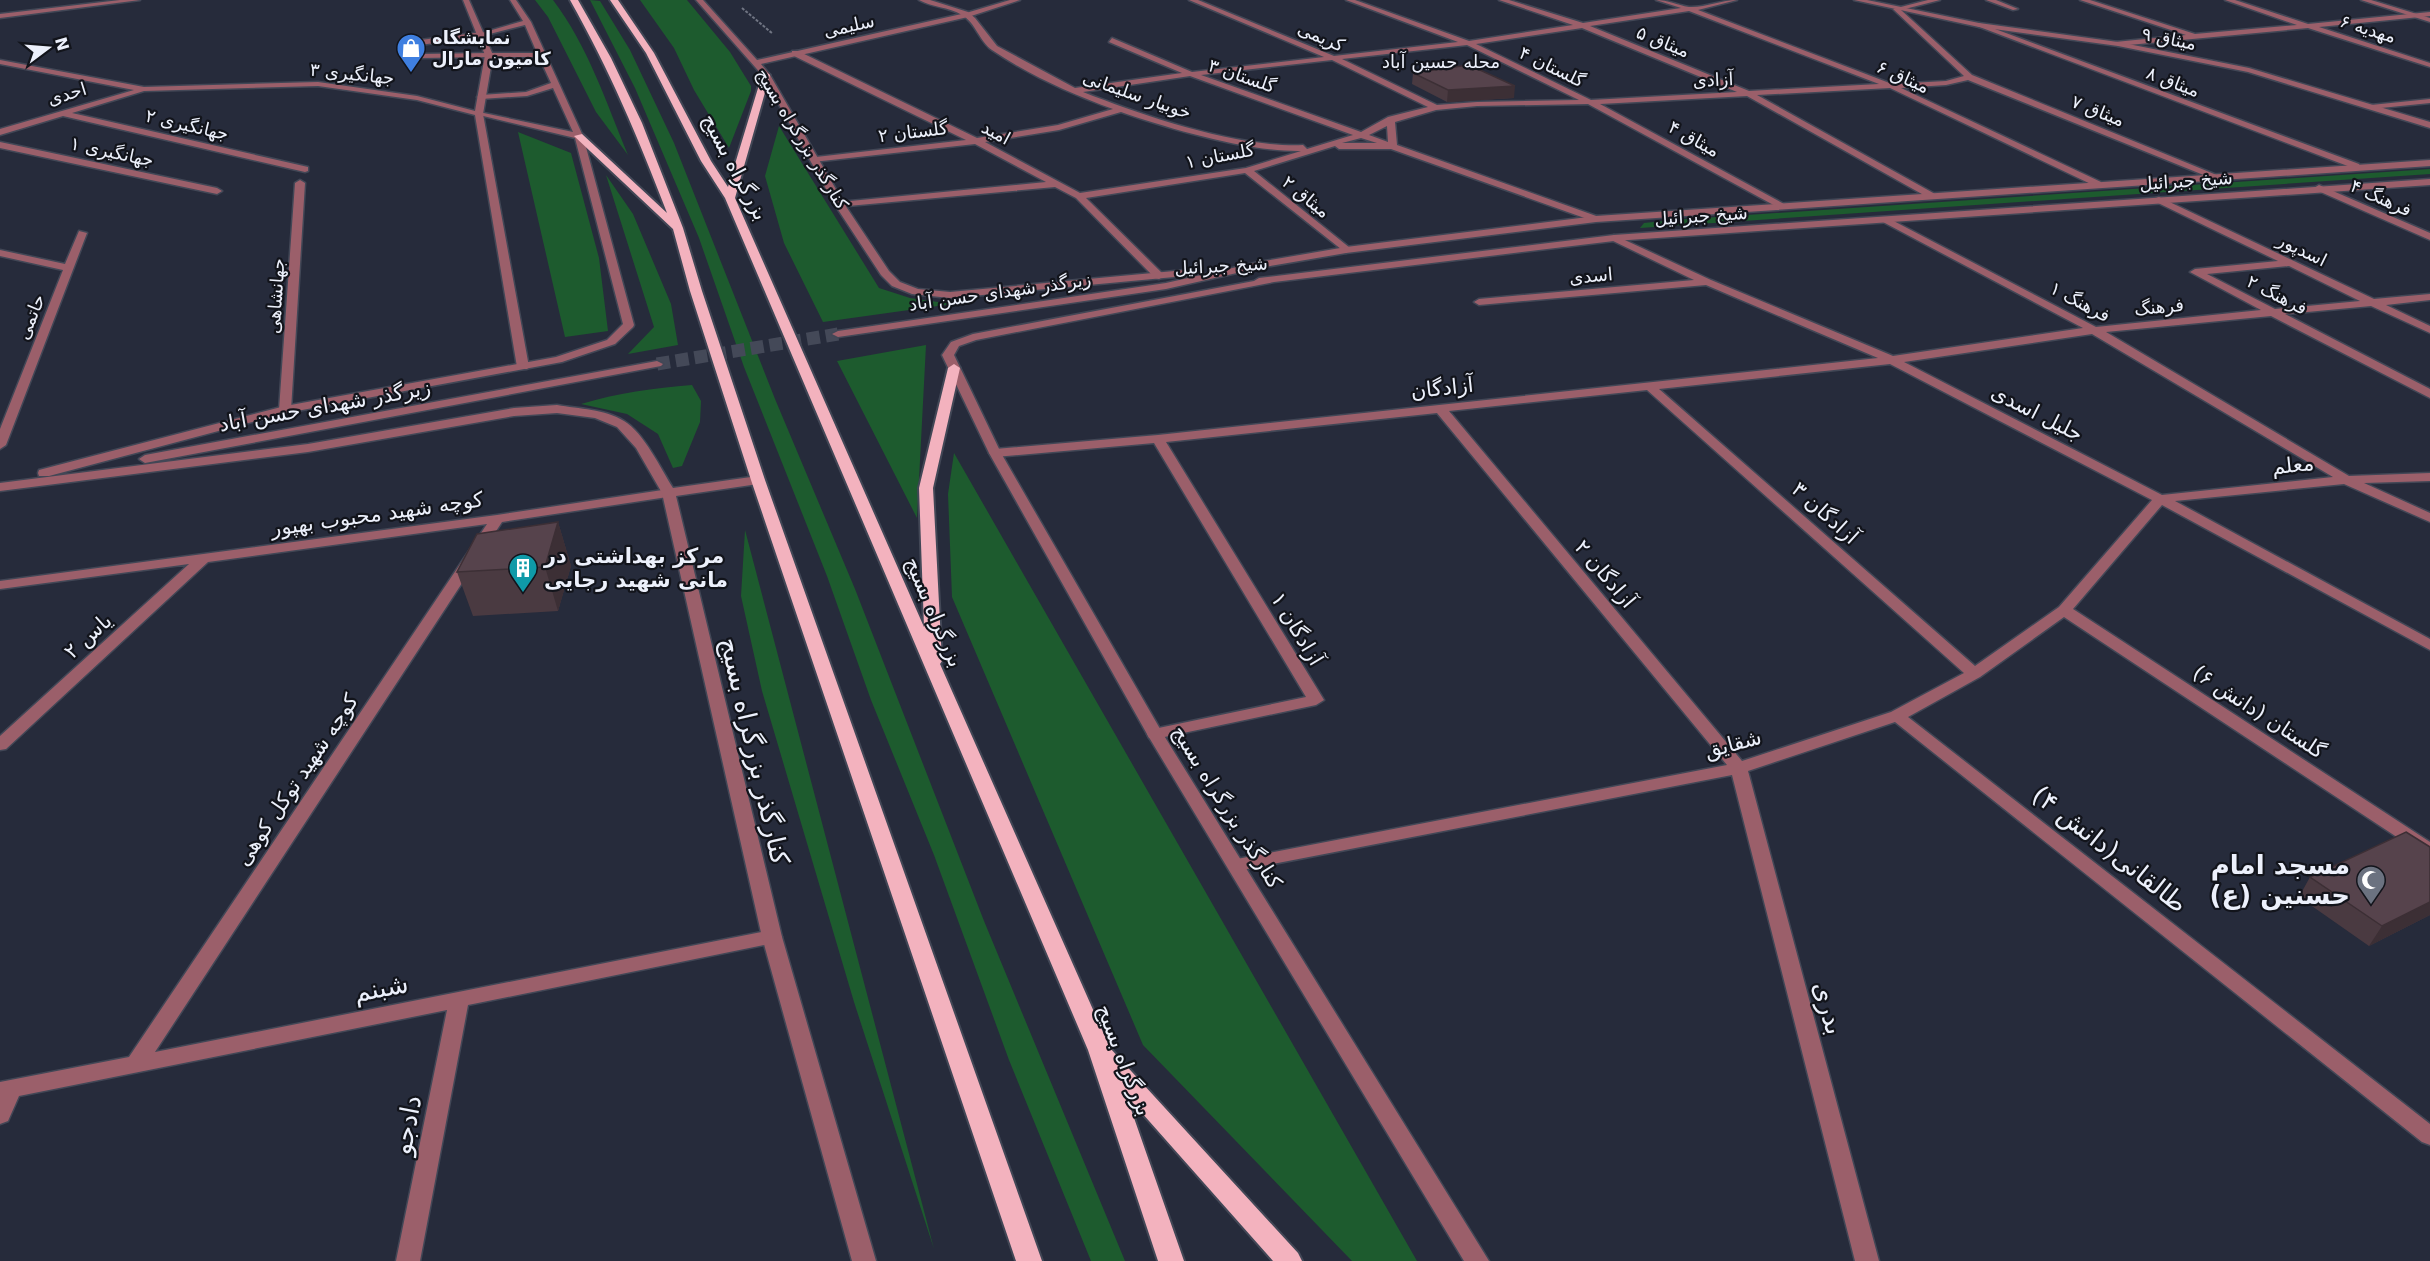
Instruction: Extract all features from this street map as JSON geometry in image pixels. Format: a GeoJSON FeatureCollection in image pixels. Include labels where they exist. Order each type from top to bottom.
{"type":"FeatureCollection","features":[{"type":"Feature","properties":{"kind":"highway"},"geometry":{"type":"LineString","coordinates":[[574,0],[608,58],[637,123],[678,228],[696,291],[759,480],[1026,1258]]}},
{"type":"Feature","properties":{"kind":"highway","name":"بزرگراه بسیج"},"geometry":{"type":"LineString","coordinates":[[614,0],[650,53],[706,161],[730,198],[1099,1050],[1171,1261]]}},
{"type":"Feature","properties":{"kind":"highway"},"geometry":{"type":"LineString","coordinates":[[730,198],[766,75]]}},
{"type":"Feature","properties":{"kind":"highway"},"geometry":{"type":"LineString","coordinates":[[579,136],[678,228]]}},
{"type":"Feature","properties":{"kind":"highway"},"geometry":{"type":"LineString","coordinates":[[935,671],[926,488],[954,368]]}},
{"type":"Feature","properties":{"kind":"highway"},"geometry":{"type":"LineString","coordinates":[[1099,1050],[1289,1261]]}},
{"type":"Feature","properties":{"kind":"street"},"geometry":{"type":"LineString","coordinates":[[0,16],[138,0]]}},
{"type":"Feature","properties":{"kind":"street"},"geometry":{"type":"LineString","coordinates":[[466,0],[489,55],[479,114],[523,367]]}},
{"type":"Feature","properties":{"kind":"street"},"geometry":{"type":"LineString","coordinates":[[0,485],[285,410],[558,360],[611,342],[629,325],[579,136],[527,22],[513,0]]}},
{"type":"Feature","properties":{"kind":"street","name":"کنارگذر بزرگراه بسیج"},"geometry":{"type":"LineString","coordinates":[[699,0],[766,75],[840,205],[885,273],[896,284],[916,292],[950,295],[1159,276]]}},
{"type":"Feature","properties":{"kind":"street"},"geometry":{"type":"LineString","coordinates":[[922,0],[968,15]]}},
{"type":"Feature","properties":{"kind":"street","name":"سلیمی"},"geometry":{"type":"LineString","coordinates":[[756,63],[968,15],[1017,0]]}},
{"type":"Feature","properties":{"kind":"street","name":"کریمی"},"geometry":{"type":"LineString","coordinates":[[1192,0],[1333,58],[1436,108]]}},
{"type":"Feature","properties":{"kind":"street","name":"گلستان ۴"},"geometry":{"type":"LineString","coordinates":[[1349,0],[1468,43],[1590,102]]}},
{"type":"Feature","properties":{"kind":"street","name":"میثاق ۵"},"geometry":{"type":"LineString","coordinates":[[1502,0],[1581,25],[1747,93],[1932,196]]}},
{"type":"Feature","properties":{"kind":"street","name":"میثاق ۶"},"geometry":{"type":"LineString","coordinates":[[1659,0],[1690,9],[1891,86],[2098,184]]}},
{"type":"Feature","properties":{"kind":"street"},"geometry":{"type":"LineString","coordinates":[[1072,91],[1191,74],[1468,43],[1690,9],[1734,0]]}},
{"type":"Feature","properties":{"kind":"street","name":"میثاق ۹"},"geometry":{"type":"LineString","coordinates":[[1857,0],[1979,25],[2118,44],[2249,70],[2430,125]]}},
{"type":"Feature","properties":{"kind":"street"},"geometry":{"type":"LineString","coordinates":[[1896,9],[1937,0]]}},
{"type":"Feature","properties":{"kind":"street"},"geometry":{"type":"LineString","coordinates":[[1989,0],[2015,9]]}},
{"type":"Feature","properties":{"kind":"street"},"geometry":{"type":"LineString","coordinates":[[2083,0],[2199,38]]}},
{"type":"Feature","properties":{"kind":"street","name":"مهدیه ۶"},"geometry":{"type":"LineString","coordinates":[[2228,0],[2430,65]]}},
{"type":"Feature","properties":{"kind":"street"},"geometry":{"type":"LineString","coordinates":[[2364,0],[2430,20]]}},
{"type":"Feature","properties":{"kind":"street"},"geometry":{"type":"LineString","coordinates":[[1896,9],[1969,77]]}},
{"type":"Feature","properties":{"kind":"street"},"geometry":{"type":"LineString","coordinates":[[2118,44],[2430,14]]}},
{"type":"Feature","properties":{"kind":"street","name":"خوبیار سلیمانی"},"geometry":{"type":"LineString","coordinates":[[968,15],[991,46],[1072,91],[1118,110],[1195,131],[1275,147],[1394,146]]}},
{"type":"Feature","properties":{"kind":"street"},"geometry":{"type":"LineString","coordinates":[[527,22],[482,34],[416,43],[419,56],[541,55]]}},
{"type":"Feature","properties":{"kind":"street","name":"میثاق ۸"},"geometry":{"type":"LineString","coordinates":[[1979,25],[2356,166]]}},
{"type":"Feature","properties":{"kind":"street","name":"گلستان ۳"},"geometry":{"type":"LineString","coordinates":[[1112,40],[1191,74],[1364,134]]}},
{"type":"Feature","properties":{"kind":"street","name":"امید"},"geometry":{"type":"LineString","coordinates":[[795,53],[976,141],[1079,196],[1159,276]]}},
{"type":"Feature","properties":{"kind":"street","name":"جهانگیری ۳"},"geometry":{"type":"LineString","coordinates":[[0,62],[144,89],[318,84],[417,98],[579,136]]}},
{"type":"Feature","properties":{"kind":"street","name":"آزادی"},"geometry":{"type":"LineString","coordinates":[[1364,134],[1391,119],[1436,108],[1477,104],[1590,102],[1946,83],[1969,77]]}},
{"type":"Feature","properties":{"kind":"street","name":"میثاق ۷"},"geometry":{"type":"LineString","coordinates":[[1969,77],[2214,176]]}},
{"type":"Feature","properties":{"kind":"street"},"geometry":{"type":"LineString","coordinates":[[481,97],[527,94],[554,85]]}},
{"type":"Feature","properties":{"kind":"street","name":"احدی"},"geometry":{"type":"LineString","coordinates":[[0,132],[144,89]]}},
{"type":"Feature","properties":{"kind":"street"},"geometry":{"type":"LineString","coordinates":[[2371,107],[2430,101]]}},
{"type":"Feature","properties":{"kind":"street","name":"میثاق ۴"},"geometry":{"type":"LineString","coordinates":[[1590,102],[1781,206]]}},
{"type":"Feature","properties":{"kind":"street","name":"گلستان ۲"},"geometry":{"type":"LineString","coordinates":[[816,160],[976,141],[1059,127],[1118,110]]}},
{"type":"Feature","properties":{"kind":"street","name":"جهانگیری ۲"},"geometry":{"type":"LineString","coordinates":[[61,113],[305,169]]}},
{"type":"Feature","properties":{"kind":"street"},"geometry":{"type":"LineString","coordinates":[[1391,119],[1394,146]]}},
{"type":"Feature","properties":{"kind":"street"},"geometry":{"type":"LineString","coordinates":[[1364,134],[1596,219]]}},
{"type":"Feature","properties":{"kind":"street","name":"گلستان ۱"},"geometry":{"type":"LineString","coordinates":[[1079,196],[1246,170],[1364,134]]}},
{"type":"Feature","properties":{"kind":"street","name":"جهانگیری ۱"},"geometry":{"type":"LineString","coordinates":[[0,145],[218,191]]}},
{"type":"Feature","properties":{"kind":"street","name":"شیخ جبرائیل"},"geometry":{"type":"LineString","coordinates":[[1166,286],[1260,265],[1346,250],[1596,219],[2356,166],[2430,163]]}},
{"type":"Feature","properties":{"kind":"street","name":"میثاق ۲"},"geometry":{"type":"LineString","coordinates":[[1246,170],[1346,250]]}},
{"type":"Feature","properties":{"kind":"street","name":"شیخ جبرائیل"},"geometry":{"type":"LineString","coordinates":[[1166,286],[1270,281],[1614,238],[2430,182]]}},
{"type":"Feature","properties":{"kind":"street","name":"جهانشاهی"},"geometry":{"type":"LineString","coordinates":[[285,410],[300,183]]}},
{"type":"Feature","properties":{"kind":"street"},"geometry":{"type":"LineString","coordinates":[[840,205],[1056,183]]}},
{"type":"Feature","properties":{"kind":"street","name":"فرهنگ ۴"},"geometry":{"type":"LineString","coordinates":[[2319,188],[2430,237]]}},
{"type":"Feature","properties":{"kind":"street","name":"اسدپور"},"geometry":{"type":"LineString","coordinates":[[2159,200],[2430,330]]}},
{"type":"Feature","properties":{"kind":"street","name":"فرهنگ ۱"},"geometry":{"type":"LineString","coordinates":[[1886,220],[2094,330],[2346,480],[2430,518]]}},
{"type":"Feature","properties":{"kind":"street"},"geometry":{"type":"LineString","coordinates":[[70,268],[82,233]]}},
{"type":"Feature","properties":{"kind":"street","name":"جلیل اسدی"},"geometry":{"type":"LineString","coordinates":[[1614,238],[1707,282],[1892,360],[2160,499],[2430,645]]}},
{"type":"Feature","properties":{"kind":"street","name":"حاتمی"},"geometry":{"type":"LineString","coordinates":[[0,253],[70,268],[0,445]]}},
{"type":"Feature","properties":{"kind":"street","name":"فرهنگ ۲"},"geometry":{"type":"LineString","coordinates":[[2292,263],[2195,272],[2430,394]]}},
{"type":"Feature","properties":{"kind":"street"},"geometry":{"type":"LineString","coordinates":[[1159,276],[1260,265]]}},
{"type":"Feature","properties":{"kind":"street"},"geometry":{"type":"LineString","coordinates":[[954,368],[948,355],[955,344],[973,337],[1270,281]]}},
{"type":"Feature","properties":{"kind":"street","name":"اسدی"},"geometry":{"type":"LineString","coordinates":[[1479,302],[1707,282]]}},
{"type":"Feature","properties":{"kind":"street","name":"زیرگذر شهدای حسن آباد"},"geometry":{"type":"LineString","coordinates":[[838,334],[1166,286]]}},
{"type":"Feature","properties":{"kind":"street","name":"فرهنگ"},"geometry":{"type":"LineString","coordinates":[[1892,360],[2094,330],[2430,297]]}},
{"type":"Feature","properties":{"kind":"street","name":"آزادگان"},"geometry":{"type":"LineString","coordinates":[[995,453],[1158,439],[1892,360]]}},
{"type":"Feature","properties":{"kind":"street","name":"زیرگذر شهدای حسن آباد"},"geometry":{"type":"LineString","coordinates":[[0,485],[657,364]]}},
{"type":"Feature","properties":{"kind":"street","name":"کنارگذر بزرگراه بسیج"},"geometry":{"type":"LineString","coordinates":[[954,368],[995,453],[1155,734],[1477,1261]]}},
{"type":"Feature","properties":{"kind":"street","name":"آزادگان ۳"},"geometry":{"type":"LineString","coordinates":[[1648,385],[1974,674]]}},
{"type":"Feature","properties":{"kind":"street","name":"آزادگان ۲"},"geometry":{"type":"LineString","coordinates":[[1439,407],[1739,768]]}},
{"type":"Feature","properties":{"kind":"street","name":"کنارگذر بزرگراه بسیج"},"geometry":{"type":"LineString","coordinates":[[0,485],[308,447],[514,412],[557,409],[588,412],[621,424],[641,446],[669,494],[772,938],[864,1261]]}},
{"type":"Feature","properties":{"kind":"street","name":"آزادگان ۱"},"geometry":{"type":"LineString","coordinates":[[1155,734],[1316,700],[1158,439]]}},
{"type":"Feature","properties":{"kind":"street","name":"معلم"},"geometry":{"type":"LineString","coordinates":[[2160,499],[2346,480],[2430,477]]}},
{"type":"Feature","properties":{"kind":"street","name":"کوچه شهید محبوب بهپور"},"geometry":{"type":"LineString","coordinates":[[0,585],[497,519],[759,480]]}},
{"type":"Feature","properties":{"kind":"street","name":"شقایق"},"geometry":{"type":"LineString","coordinates":[[1237,865],[1739,768],[1897,716],[1974,674],[2064,610],[2160,499]]}},
{"type":"Feature","properties":{"kind":"street","name":"کوچه شهید توکل کوهی"},"geometry":{"type":"LineString","coordinates":[[135,1065],[497,519]]}},
{"type":"Feature","properties":{"kind":"street","name":"یاس ۲"},"geometry":{"type":"LineString","coordinates":[[0,746],[204,558]]}},
{"type":"Feature","properties":{"kind":"street","name":"گلستان (دانش ۶)"},"geometry":{"type":"LineString","coordinates":[[2064,610],[2430,851]]}},
{"type":"Feature","properties":{"kind":"street","name":"طالقانی(دانش ۴)"},"geometry":{"type":"LineString","coordinates":[[1897,716],[2430,1136]]}},
{"type":"Feature","properties":{"kind":"street","name":"بدری"},"geometry":{"type":"LineString","coordinates":[[1739,768],[1867,1261]]}},
{"type":"Feature","properties":{"kind":"street","name":"شبنم"},"geometry":{"type":"LineString","coordinates":[[6,1090],[772,938]]}},
{"type":"Feature","properties":{"kind":"street","name":"دادجو"},"geometry":{"type":"LineString","coordinates":[[408,1261],[459,1000]]}},
{"type":"Feature","properties":{"kind":"street"},"geometry":{"type":"LineString","coordinates":[[0,1115],[6,1090]]}},
{"type":"Feature","properties":{"kind":"path"},"geometry":{"type":"LineString","coordinates":[[741,8],[795,53]]}},
{"type":"Feature","properties":{"kind":"green space"},"geometry":{"type":"Polygon","coordinates":[[[535,0],[553,0],[576,36],[628,155],[596,112],[548,17],[535,0]]]}},
{"type":"Feature","properties":{"kind":"green space"},"geometry":{"type":"Polygon","coordinates":[[[590,0],[600,1],[630,50],[674,143],[775,399],[855,589],[984,921],[1125,1261],[1091,1261],[1009,1060],[934,855],[871,700],[827,576],[744,367],[699,238],[635,88],[590,0]]]}},
{"type":"Feature","properties":{"kind":"green space"},"geometry":{"type":"Polygon","coordinates":[[[640,0],[687,0],[730,52],[751,86],[729,148],[694,90],[674,48],[640,0]]]}},
{"type":"Feature","properties":{"kind":"green space"},"geometry":{"type":"Polygon","coordinates":[[[779,126],[879,288],[910,298],[952,304],[823,322],[784,243],[765,176],[779,126]]]}},
{"type":"Feature","properties":{"kind":"green space"},"geometry":{"type":"Polygon","coordinates":[[[518,132],[571,153],[599,258],[608,331],[565,337],[518,132]]]}},
{"type":"Feature","properties":{"kind":"green space"},"geometry":{"type":"Polygon","coordinates":[[[2430,169],[2430,174],[1640,228],[1644,223],[1673,220],[2430,169]]]}},
{"type":"Feature","properties":{"kind":"green space"},"geometry":{"type":"Polygon","coordinates":[[[606,175],[633,214],[671,304],[678,345],[628,354],[654,327],[606,175]]]}},
{"type":"Feature","properties":{"kind":"green space"},"geometry":{"type":"Polygon","coordinates":[[[926,345],[917,518],[837,361],[926,345]]]}},
{"type":"Feature","properties":{"kind":"green space"},"geometry":{"type":"Polygon","coordinates":[[[692,385],[701,401],[700,422],[682,466],[673,468],[658,434],[627,414],[581,404],[636,392],[692,385]]]}},
{"type":"Feature","properties":{"kind":"green space"},"geometry":{"type":"Polygon","coordinates":[[[954,453],[1417,1261],[1352,1261],[1143,1045],[952,597],[948,494],[954,453]]]}},
{"type":"Feature","properties":{"kind":"green space"},"geometry":{"type":"Polygon","coordinates":[[[745,530],[934,1249],[854,1002],[762,691],[741,596],[745,530]]]}},
{"type":"Feature","properties":{"kind":"building"},"geometry":{"type":"Polygon","coordinates":[[[1469,65],[1515,86],[1448,90],[1413,73],[1469,65]]]}},
{"type":"Feature","properties":{"kind":"building"},"geometry":{"type":"Polygon","coordinates":[[[558,522],[545,567],[457,572],[477,534],[558,522]]]}},
{"type":"Feature","properties":{"kind":"building","name":"مسجد امام حسنین (ع)"},"geometry":{"type":"Polygon","coordinates":[[[2406,832],[2430,847],[2430,902],[2382,926],[2310,877],[2406,832]]]}},
{"type":"Feature","properties":{"kind":"tunnel"},"geometry":{"type":"LineString","coordinates":[[657,364],[838,334]]}},
{"type":"Feature","properties":{"kind":"place","name":"نمایشگاه کامیون مارال"},"geometry":{"type":"Point","coordinates":[411,74]}},
{"type":"Feature","properties":{"kind":"place","name":"مرکز بهداشتی در مانی شهید رجایی"},"geometry":{"type":"Point","coordinates":[523,594]}},
{"type":"Feature","properties":{"kind":"place","name":"مسجد امام حسنین (ع)"},"geometry":{"type":"Point","coordinates":[2371,906]}},
{"type":"Feature","properties":{"kind":"district","name":"محله حسین آباد"},"geometry":{"type":"Point","coordinates":[1441,62]}}]}
